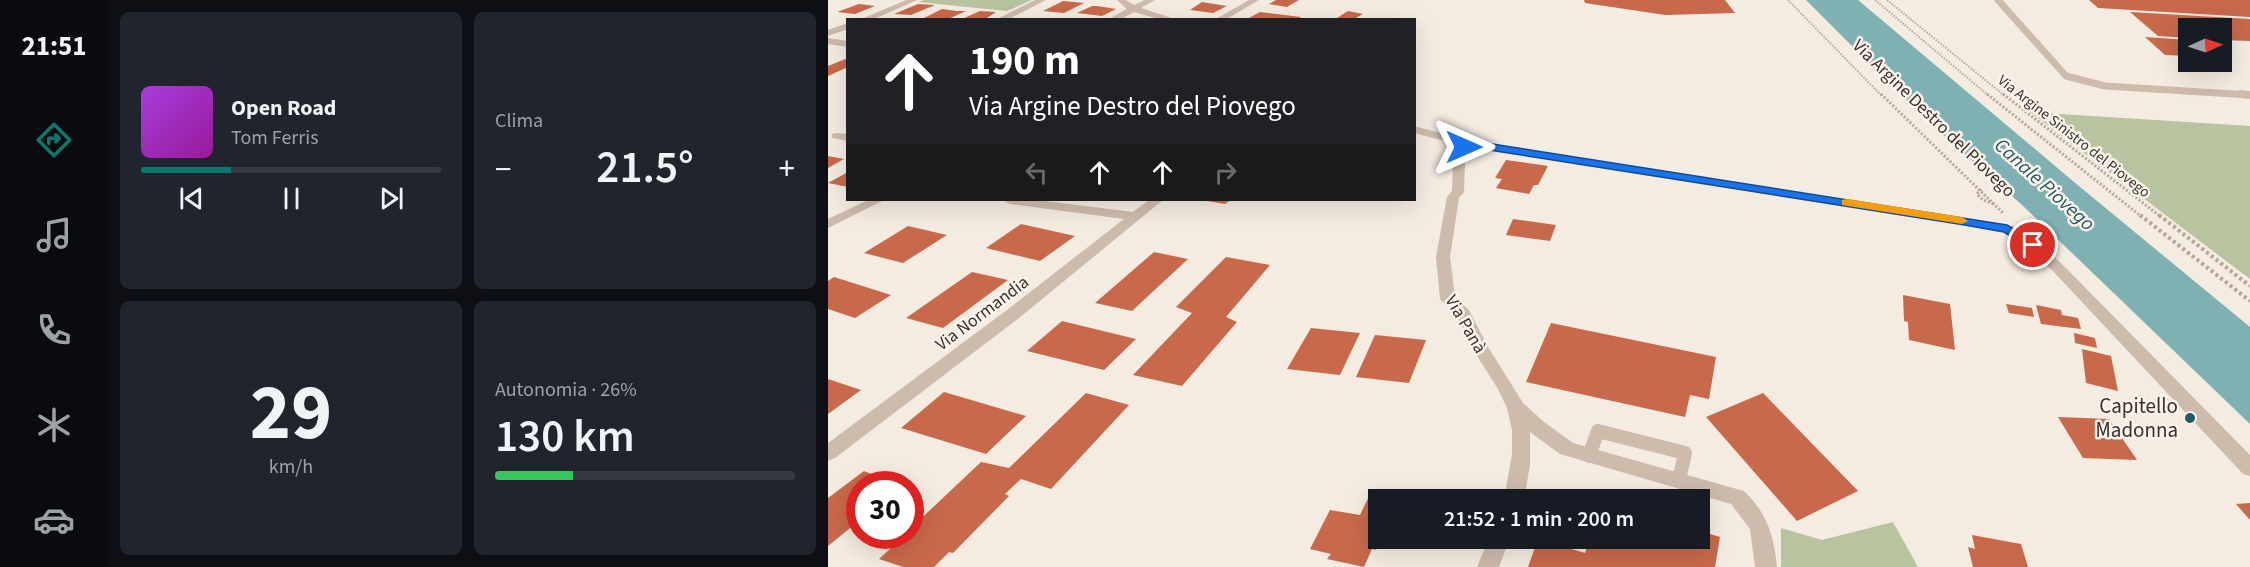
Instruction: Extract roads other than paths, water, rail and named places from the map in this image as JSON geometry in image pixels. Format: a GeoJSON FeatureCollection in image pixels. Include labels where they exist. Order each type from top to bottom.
{"type":"FeatureCollection","features":[{"type":"Feature","properties":{"kind":"street"},"geometry":{"type":"LineString","coordinates":[[868,18],[913,0]]}},
{"type":"Feature","properties":{"kind":"street"},"geometry":{"type":"LineString","coordinates":[[1003,18],[1042,0]]}},
{"type":"Feature","properties":{"kind":"street"},"geometry":{"type":"LineString","coordinates":[[1121,0],[1133,9],[1167,18]]}},
{"type":"Feature","properties":{"kind":"street"},"geometry":{"type":"LineString","coordinates":[[1115,18],[1150,0]]}},
{"type":"Feature","properties":{"kind":"street"},"geometry":{"type":"LineString","coordinates":[[1222,18],[1255,0]]}},
{"type":"Feature","properties":{"kind":"street"},"geometry":{"type":"LineString","coordinates":[[828,33],[846,27]]}},
{"type":"Feature","properties":{"kind":"street"},"geometry":{"type":"LineString","coordinates":[[828,41],[846,44]]}},
{"type":"Feature","properties":{"kind":"street"},"geometry":{"type":"LineString","coordinates":[[1416,130],[1432,136],[1467,143],[2007,229],[2033,245],[2057,267],[2250,468]]}},
{"type":"Feature","properties":{"kind":"street","name":"Via Panà"},"geometry":{"type":"LineString","coordinates":[[1467,143],[1459,163],[1458,192],[1453,197],[1443,269],[1448,299],[1459,304],[1480,347],[1516,407],[1521,468],[1516,489]]}},
{"type":"Feature","properties":{"kind":"street"},"geometry":{"type":"LineString","coordinates":[[828,225],[875,201]]}},
{"type":"Feature","properties":{"kind":"street"},"geometry":{"type":"LineString","coordinates":[[1018,201],[1135,216]]}},
{"type":"Feature","properties":{"kind":"street","name":"Via Normandia"},"geometry":{"type":"LineString","coordinates":[[828,453],[1013,314],[1155,201]]}},
{"type":"Feature","properties":{"kind":"street"},"geometry":{"type":"LineString","coordinates":[[1516,407],[1561,445],[1589,456],[1737,497],[1750,509],[1762,531],[1766,567]]}},
{"type":"Feature","properties":{"kind":"street"},"geometry":{"type":"LineString","coordinates":[[1488,567],[1495,549]]}},
{"type":"Feature","properties":{"kind":"lane"},"geometry":{"type":"LineString","coordinates":[[1998,0],[2066,76],[2076,80],[2105,86],[2250,95]]}},
{"type":"Feature","properties":{"kind":"lane"},"geometry":{"type":"LineString","coordinates":[[1589,456],[1599,431],[1685,453],[1679,480]]}},
{"type":"Feature","properties":{"kind":"water","name":"Canale Piovego"},"geometry":{"type":"Polygon","coordinates":[[[1806,0],[1858,0],[2250,327],[2250,424],[2021,204],[1926,120],[1806,0]]]}},
{"type":"Feature","properties":{"kind":"place","name":"Capitello Madonna"},"geometry":{"type":"Point","coordinates":[2190,418]}}]}
